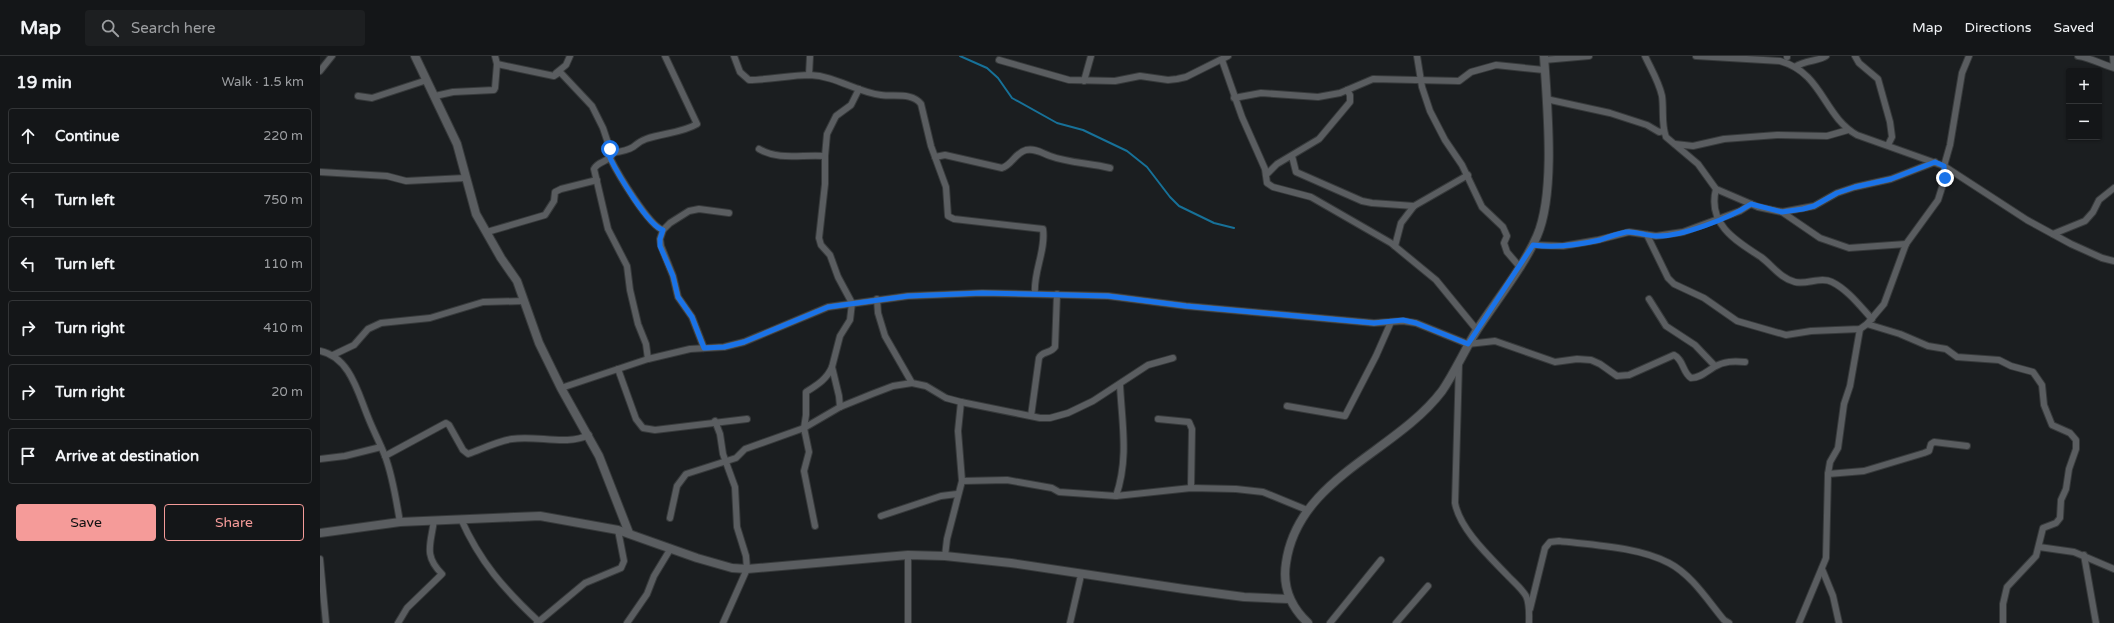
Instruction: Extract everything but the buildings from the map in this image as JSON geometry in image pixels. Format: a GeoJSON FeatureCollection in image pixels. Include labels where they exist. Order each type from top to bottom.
{"type":"FeatureCollection","features":[{"type":"Feature","properties":{"kind":"street"},"geometry":{"type":"LineString","coordinates":[[320,71],[332,56]]}},
{"type":"Feature","properties":{"kind":"street"},"geometry":{"type":"LineString","coordinates":[[415,56],[457,144],[476,214],[517,281],[537,337],[561,388],[589,435],[599,456],[629,533]]}},
{"type":"Feature","properties":{"kind":"street"},"geometry":{"type":"LineString","coordinates":[[435,96],[453,92],[494,90],[496,88],[497,64],[495,56]]}},
{"type":"Feature","properties":{"kind":"street"},"geometry":{"type":"LineString","coordinates":[[554,76],[566,65],[570,56]]}},
{"type":"Feature","properties":{"kind":"street"},"geometry":{"type":"LineString","coordinates":[[648,359],[646,344],[638,324],[630,290],[627,266],[608,229],[595,166],[610,156],[633,147],[636,143],[662,134],[688,129],[697,124],[672,67],[665,56]]}},
{"type":"Feature","properties":{"kind":"street"},"geometry":{"type":"LineString","coordinates":[[734,56],[740,72],[749,80],[809,75],[831,78],[859,90],[881,95],[909,97],[918,100],[921,104],[935,158],[946,187],[947,213],[951,218],[1043,229],[1042,248],[1035,280],[1035,294]]}},
{"type":"Feature","properties":{"kind":"street"},"geometry":{"type":"LineString","coordinates":[[809,75],[810,56]]}},
{"type":"Feature","properties":{"kind":"street"},"geometry":{"type":"LineString","coordinates":[[1084,81],[1091,56]]}},
{"type":"Feature","properties":{"kind":"street"},"geometry":{"type":"LineString","coordinates":[[999,60],[1047,75],[1084,81],[1115,81],[1140,76],[1168,80],[1177,79],[1228,56]]}},
{"type":"Feature","properties":{"kind":"street"},"geometry":{"type":"LineString","coordinates":[[1417,56],[1421,79],[1430,112],[1445,140],[1468,175],[1482,207],[1502,227],[1507,236],[1504,243],[1507,252],[1519,266]]}},
{"type":"Feature","properties":{"kind":"street"},"geometry":{"type":"LineString","coordinates":[[1308,623],[1289,599],[1285,584],[1286,558],[1292,538],[1307,510],[1355,465],[1422,412],[1442,390],[1468,344],[1533,245],[1542,222],[1547,186],[1544,58],[1589,56]]}},
{"type":"Feature","properties":{"kind":"street"},"geometry":{"type":"LineString","coordinates":[[1645,56],[1658,81],[1662,97],[1664,131],[1666,137],[1698,164],[1716,189],[1751,204],[1782,212],[1820,238],[1849,248],[1906,244]]}},
{"type":"Feature","properties":{"kind":"street"},"geometry":{"type":"LineString","coordinates":[[1696,56],[1780,61],[1793,65],[1809,76],[1848,130],[1944,166],[2027,220],[2102,258],[2114,261]]}},
{"type":"Feature","properties":{"kind":"street"},"geometry":{"type":"LineString","coordinates":[[1787,56],[1793,65]]}},
{"type":"Feature","properties":{"kind":"street"},"geometry":{"type":"LineString","coordinates":[[1793,65],[1808,60],[1822,59],[1826,56]]}},
{"type":"Feature","properties":{"kind":"street"},"geometry":{"type":"LineString","coordinates":[[1855,56],[1857,61],[1878,79],[1890,122],[1892,137],[1888,145]]}},
{"type":"Feature","properties":{"kind":"street"},"geometry":{"type":"LineString","coordinates":[[1647,235],[1668,278],[1674,284],[1704,298],[1737,321],[1786,335],[1811,331],[1860,328],[1872,319],[1889,296],[1906,244],[1938,200],[1945,178],[1944,166],[1950,145],[1962,73],[1969,56]]}},
{"type":"Feature","properties":{"kind":"street"},"geometry":{"type":"LineString","coordinates":[[2078,56],[2094,59],[2102,65],[2114,68],[2114,56]]}},
{"type":"Feature","properties":{"kind":"street"},"geometry":{"type":"LineString","coordinates":[[1222,60],[1234,98],[1266,175],[1267,183],[1273,187],[1311,197],[1395,246],[1436,280],[1477,330]]}},
{"type":"Feature","properties":{"kind":"street"},"geometry":{"type":"LineString","coordinates":[[497,64],[554,76],[560,72],[589,102],[603,128],[610,156],[626,188],[653,225],[663,230]]}},
{"type":"Feature","properties":{"kind":"street"},"geometry":{"type":"LineString","coordinates":[[1234,98],[1261,93],[1318,97],[1347,90],[1372,79],[1459,81],[1471,72],[1496,65],[1544,70]]}},
{"type":"Feature","properties":{"kind":"street"},"geometry":{"type":"LineString","coordinates":[[358,96],[372,98],[427,80]]}},
{"type":"Feature","properties":{"kind":"street"},"geometry":{"type":"LineString","coordinates":[[815,526],[804,470],[809,452],[804,428],[806,415],[806,392],[822,382],[829,375],[840,336],[850,320],[852,303],[838,277],[830,255],[820,243],[826,170],[825,156],[827,134],[832,120],[851,104],[859,90]]}},
{"type":"Feature","properties":{"kind":"street"},"geometry":{"type":"LineString","coordinates":[[1266,175],[1277,164],[1319,139],[1350,102],[1350,95],[1347,90]]}},
{"type":"Feature","properties":{"kind":"street"},"geometry":{"type":"LineString","coordinates":[[1546,99],[1610,113],[1647,126],[1659,132],[1664,131]]}},
{"type":"Feature","properties":{"kind":"street"},"geometry":{"type":"LineString","coordinates":[[1673,144],[1693,146],[1724,139],[1777,135],[1827,136],[1848,130]]}},
{"type":"Feature","properties":{"kind":"street"},"geometry":{"type":"LineString","coordinates":[[759,148],[767,153],[784,156],[825,156]]}},
{"type":"Feature","properties":{"kind":"street"},"geometry":{"type":"LineString","coordinates":[[935,158],[945,155],[1002,168],[1009,164],[1020,153],[1032,150],[1068,162],[1090,163],[1110,168]]}},
{"type":"Feature","properties":{"kind":"street"},"geometry":{"type":"LineString","coordinates":[[1292,156],[1296,172],[1362,201],[1414,206]]}},
{"type":"Feature","properties":{"kind":"street"},"geometry":{"type":"LineString","coordinates":[[1782,212],[1814,206],[1837,193],[1855,187],[1891,179],[1935,162]]}},
{"type":"Feature","properties":{"kind":"street"},"geometry":{"type":"LineString","coordinates":[[320,172],[387,176],[406,181],[465,178]]}},
{"type":"Feature","properties":{"kind":"street"},"geometry":{"type":"LineString","coordinates":[[1395,246],[1401,223],[1414,206],[1468,175]]}},
{"type":"Feature","properties":{"kind":"street"},"geometry":{"type":"LineString","coordinates":[[487,232],[545,215],[554,201],[555,192],[561,189],[597,180]]}},
{"type":"Feature","properties":{"kind":"street"},"geometry":{"type":"LineString","coordinates":[[2053,234],[2086,221],[2093,212],[2099,200],[2114,188]]}},
{"type":"Feature","properties":{"kind":"street"},"geometry":{"type":"LineString","coordinates":[[1716,189],[1714,197],[1719,219],[1732,238],[1762,258],[1785,278],[1797,282],[1823,280],[1833,282],[1852,298],[1872,319]]}},
{"type":"Feature","properties":{"kind":"street"},"geometry":{"type":"LineString","coordinates":[[1533,245],[1563,246],[1598,240],[1628,232],[1662,236],[1683,232],[1740,211],[1751,204]]}},
{"type":"Feature","properties":{"kind":"street"},"geometry":{"type":"LineString","coordinates":[[704,348],[692,317],[678,297],[673,276],[660,246],[660,239],[663,230],[676,219],[689,211],[699,209],[729,212]]}},
{"type":"Feature","properties":{"kind":"street"},"geometry":{"type":"LineString","coordinates":[[561,388],[648,359],[704,348],[724,347],[744,342],[770,333],[816,311],[877,299],[974,293],[1108,296],[1186,306],[1374,323],[1403,320],[1416,323],[1468,344],[1495,341],[1554,362],[1577,359],[1591,360],[1600,364],[1617,376],[1629,375],[1674,355],[1681,361],[1684,372],[1691,378],[1701,376],[1715,366],[1725,362],[1746,362]]}},
{"type":"Feature","properties":{"kind":"street"},"geometry":{"type":"LineString","coordinates":[[1031,416],[1038,358],[1042,353],[1052,351],[1055,347],[1057,294]]}},
{"type":"Feature","properties":{"kind":"street"},"geometry":{"type":"LineString","coordinates":[[877,299],[878,313],[885,336],[912,383]]}},
{"type":"Feature","properties":{"kind":"street"},"geometry":{"type":"LineString","coordinates":[[1649,299],[1666,326],[1695,345],[1715,366]]}},
{"type":"Feature","properties":{"kind":"street"},"geometry":{"type":"LineString","coordinates":[[333,355],[354,345],[368,329],[381,323],[425,319],[483,302],[524,301]]}},
{"type":"Feature","properties":{"kind":"street"},"geometry":{"type":"LineString","coordinates":[[1287,406],[1345,416],[1376,356],[1391,322]]}},
{"type":"Feature","properties":{"kind":"street"},"geometry":{"type":"LineString","coordinates":[[1867,324],[1900,334],[1923,344],[1946,349],[1957,357],[2000,360],[2010,366],[2025,369],[2036,375],[2042,384],[2044,404],[2050,422],[2054,428],[2073,436],[2077,445],[2069,469],[2066,489],[2060,500],[2060,518],[2056,523],[2043,528],[2039,547],[2033,560],[2007,587],[2003,604],[2002,623]]}},
{"type":"Feature","properties":{"kind":"street"},"geometry":{"type":"LineString","coordinates":[[1799,623],[1826,558],[1828,474],[1830,462],[1838,448],[1844,404],[1850,386],[1860,328]]}},
{"type":"Feature","properties":{"kind":"street"},"geometry":{"type":"LineString","coordinates":[[320,351],[333,355],[356,384],[385,456],[400,522]]}},
{"type":"Feature","properties":{"kind":"street"},"geometry":{"type":"LineString","coordinates":[[670,518],[677,486],[686,474],[739,457],[745,449],[804,428],[840,407],[893,386],[912,383],[926,386],[946,398],[961,402],[1031,416],[1050,418],[1068,413],[1120,385],[1148,365],[1173,358]]}},
{"type":"Feature","properties":{"kind":"street"},"geometry":{"type":"LineString","coordinates":[[1459,359],[1456,512],[1460,520],[1483,549],[1526,596],[1531,623]]}},
{"type":"Feature","properties":{"kind":"street"},"geometry":{"type":"LineString","coordinates":[[832,367],[840,407]]}},
{"type":"Feature","properties":{"kind":"street"},"geometry":{"type":"LineString","coordinates":[[618,369],[636,419],[643,428],[655,430],[715,421],[747,419]]}},
{"type":"Feature","properties":{"kind":"street"},"geometry":{"type":"LineString","coordinates":[[1116,496],[1124,469],[1120,385]]}},
{"type":"Feature","properties":{"kind":"street"},"geometry":{"type":"LineString","coordinates":[[945,556],[957,494],[962,481],[958,431],[961,402]]}},
{"type":"Feature","properties":{"kind":"street"},"geometry":{"type":"LineString","coordinates":[[1158,419],[1189,422],[1192,429],[1190,488]]}},
{"type":"Feature","properties":{"kind":"street"},"geometry":{"type":"LineString","coordinates":[[715,421],[734,487],[737,527],[746,556],[747,569],[723,623]]}},
{"type":"Feature","properties":{"kind":"street"},"geometry":{"type":"LineString","coordinates":[[385,456],[446,423],[449,425],[463,450],[468,454],[511,439],[531,438],[575,440],[589,435]]}},
{"type":"Feature","properties":{"kind":"street"},"geometry":{"type":"LineString","coordinates":[[1828,474],[1869,470],[1924,454],[1929,451],[1931,444],[1934,442],[1967,446]]}},
{"type":"Feature","properties":{"kind":"street"},"geometry":{"type":"LineString","coordinates":[[320,459],[345,456],[381,447]]}},
{"type":"Feature","properties":{"kind":"street"},"geometry":{"type":"LineString","coordinates":[[962,481],[1007,480],[1052,488],[1059,492],[1116,496],[1190,488],[1236,489],[1263,492],[1307,510]]}},
{"type":"Feature","properties":{"kind":"street"},"geometry":{"type":"LineString","coordinates":[[882,516],[941,496],[957,494]]}},
{"type":"Feature","properties":{"kind":"street"},"geometry":{"type":"LineString","coordinates":[[320,533],[400,522],[540,516],[618,530],[697,558],[732,568],[747,569],[908,554],[945,556],[1011,563],[1081,575],[1244,597],[1289,599]]}},
{"type":"Feature","properties":{"kind":"street"},"geometry":{"type":"LineString","coordinates":[[461,519],[471,541],[486,567],[511,596],[538,622],[585,583],[621,568],[624,561],[618,530]]}},
{"type":"Feature","properties":{"kind":"street"},"geometry":{"type":"LineString","coordinates":[[398,623],[407,608],[442,574],[432,564],[429,554],[434,520]]}},
{"type":"Feature","properties":{"kind":"street"},"geometry":{"type":"LineString","coordinates":[[1529,610],[1534,598],[1545,548],[1550,542],[1559,541],[1649,555],[1670,563],[1686,575],[1724,620],[1729,623]]}},
{"type":"Feature","properties":{"kind":"street"},"geometry":{"type":"LineString","coordinates":[[2039,547],[2084,555],[2114,569]]}},
{"type":"Feature","properties":{"kind":"street"},"geometry":{"type":"LineString","coordinates":[[627,623],[647,594],[654,576],[671,548]]}},
{"type":"Feature","properties":{"kind":"street"},"geometry":{"type":"LineString","coordinates":[[908,554],[908,623]]}},
{"type":"Feature","properties":{"kind":"street"},"geometry":{"type":"LineString","coordinates":[[2084,555],[2096,623]]}},
{"type":"Feature","properties":{"kind":"street"},"geometry":{"type":"LineString","coordinates":[[320,559],[326,623]]}},
{"type":"Feature","properties":{"kind":"street"},"geometry":{"type":"LineString","coordinates":[[1330,623],[1382,560]]}},
{"type":"Feature","properties":{"kind":"street"},"geometry":{"type":"LineString","coordinates":[[1822,569],[1833,596],[1839,623]]}},
{"type":"Feature","properties":{"kind":"street"},"geometry":{"type":"LineString","coordinates":[[1070,623],[1081,575]]}},
{"type":"Feature","properties":{"kind":"street"},"geometry":{"type":"LineString","coordinates":[[1396,623],[1428,586]]}},
{"type":"Feature","properties":{"kind":"waterway"},"geometry":{"type":"LineString","coordinates":[[960,56],[987,68],[998,78],[1012,98],[1057,123],[1083,130],[1127,151],[1147,167],[1170,197],[1179,206],[1214,223],[1234,228]]}},
{"type":"Feature","properties":{"kind":"route"},"geometry":{"type":"LineString","coordinates":[[610,149],[612,155],[610,158],[622,182],[640,204],[653,225],[658,229],[663,230],[660,239],[660,246],[673,276],[678,297],[692,317],[704,348],[732,346],[770,333],[816,311],[828,307],[877,299],[908,296],[982,293],[1108,296],[1186,306],[1374,323],[1403,320],[1416,323],[1468,344],[1533,245],[1550,247],[1563,246],[1598,240],[1628,232],[1656,236],[1683,232],[1692,230],[1740,211],[1751,204],[1782,212],[1803,209],[1814,206],[1837,193],[1904,175],[1935,162],[1944,166],[1945,178]]}}]}
